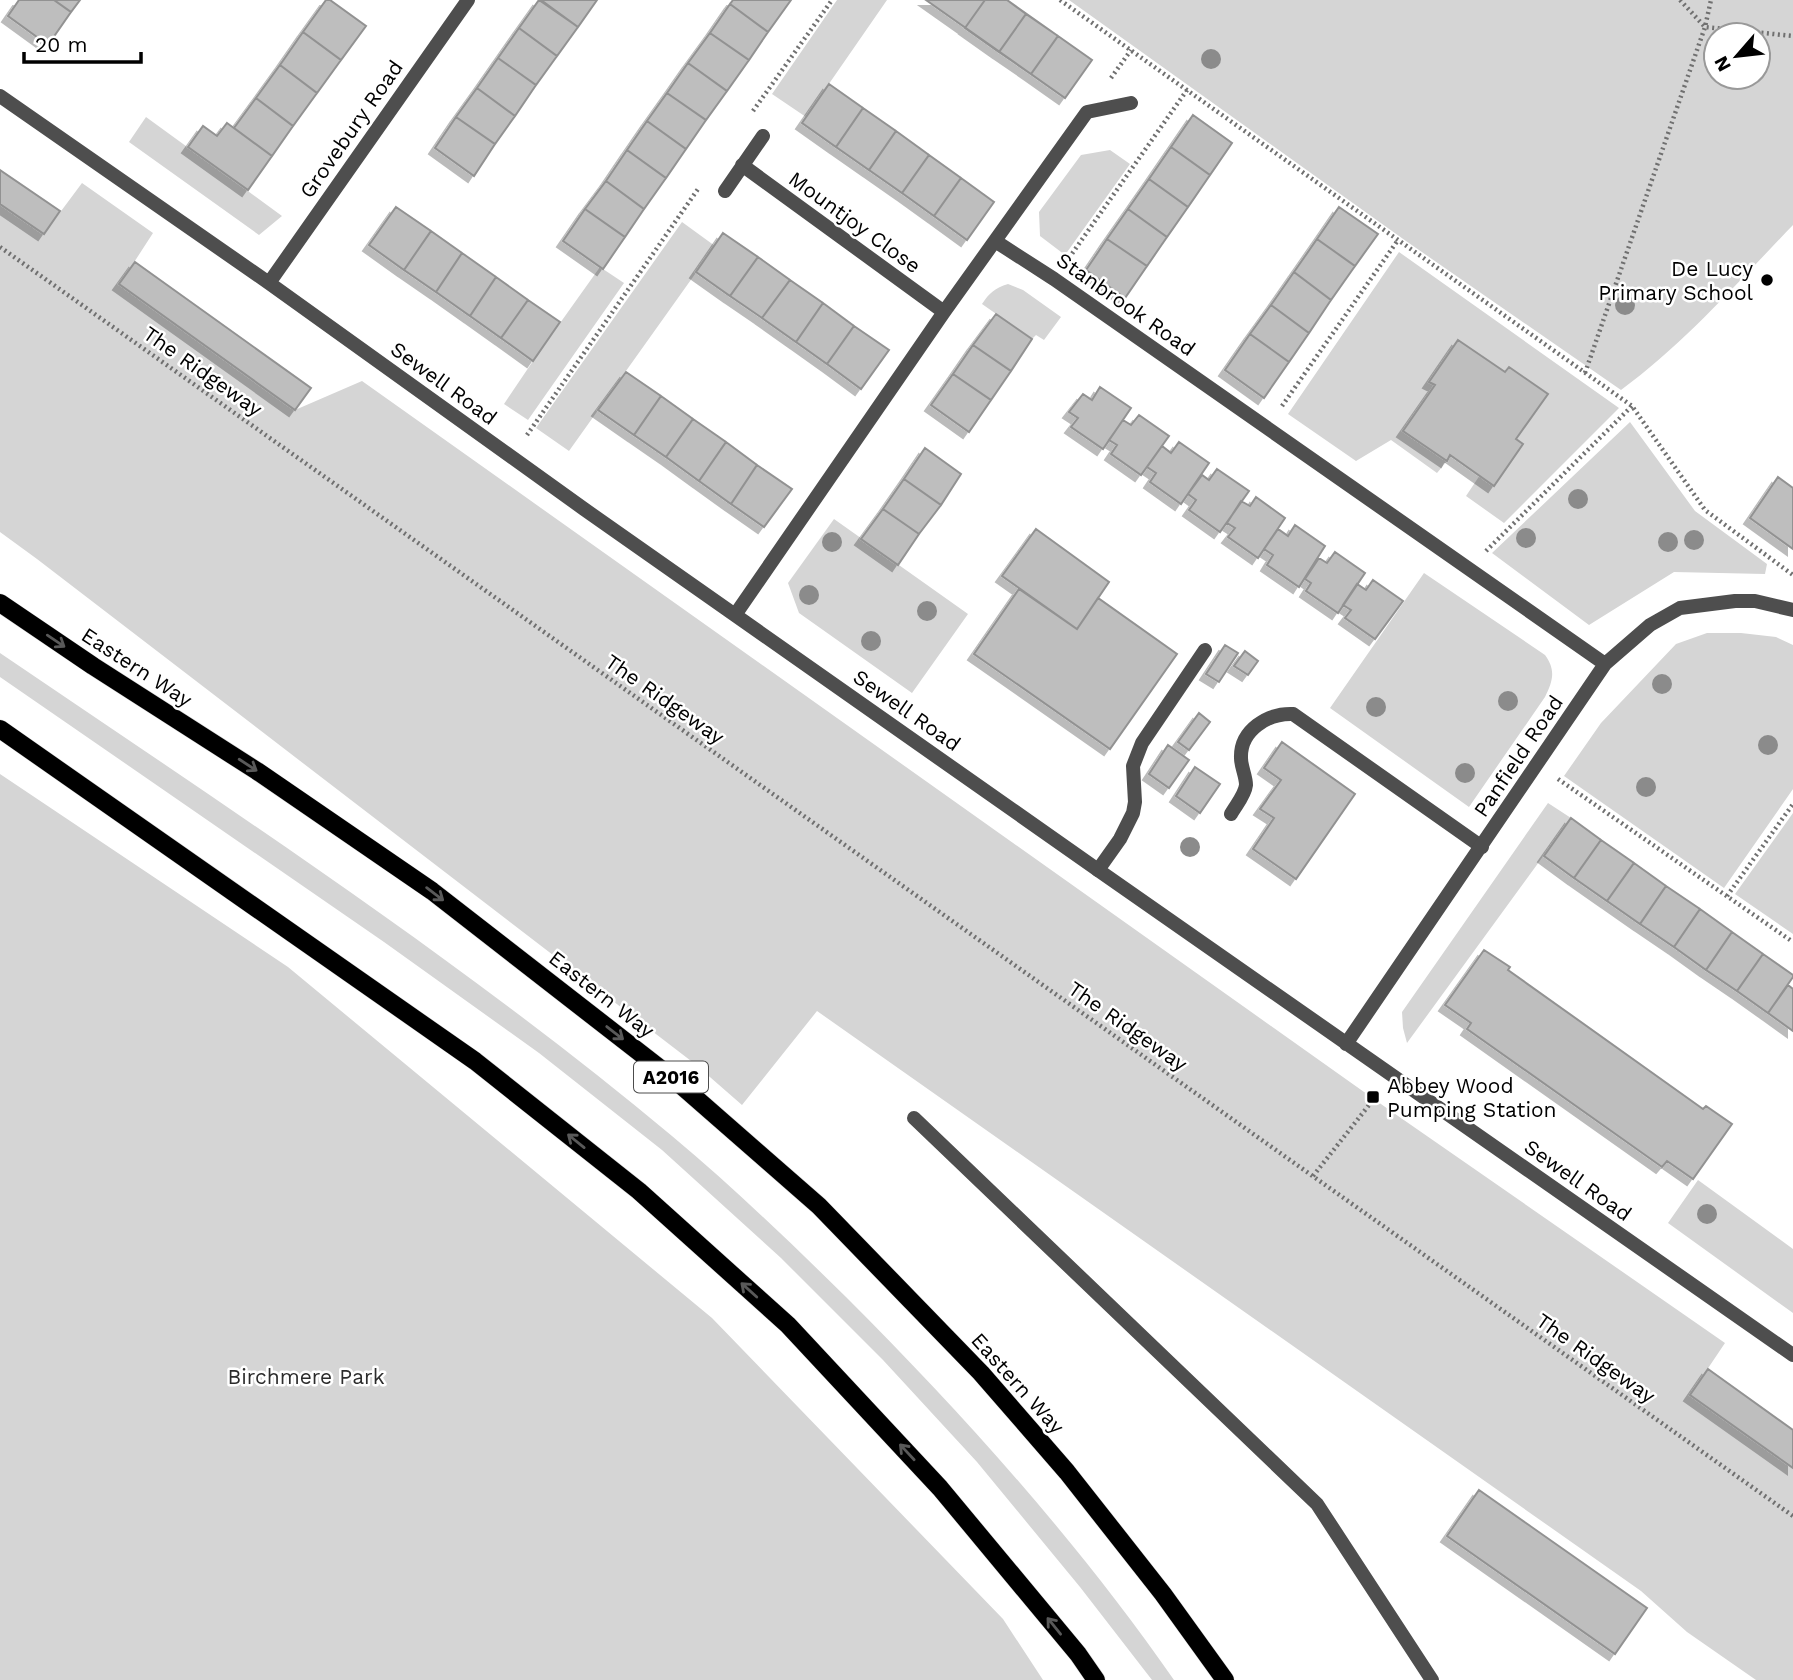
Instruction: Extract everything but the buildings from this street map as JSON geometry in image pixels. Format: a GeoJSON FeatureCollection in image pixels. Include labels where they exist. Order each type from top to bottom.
{"type":"FeatureCollection","features":[{"type":"Feature","properties":{"kind":"main road","name":"Eastern Way"},"geometry":{"type":"LineString","coordinates":[[0,603],[257,771],[432,891],[675,1080],[809,1197],[981,1373],[1058,1462],[1163,1594],[1225,1680]]}},
{"type":"Feature","properties":{"kind":"main road"},"geometry":{"type":"LineString","coordinates":[[0,729],[475,1061],[639,1191],[788,1325],[931,1477],[1078,1654],[1096,1680]]}},
{"type":"Feature","properties":{"kind":"street","name":"Grovebury Road"},"geometry":{"type":"LineString","coordinates":[[269,283],[468,0]]}},
{"type":"Feature","properties":{"kind":"street","name":"Sewell Road"},"geometry":{"type":"LineString","coordinates":[[0,96],[269,283],[511,457],[1098,870],[1793,1355]]}},
{"type":"Feature","properties":{"kind":"street"},"geometry":{"type":"LineString","coordinates":[[735,615],[944,312],[1087,112],[1131,103]]}},
{"type":"Feature","properties":{"kind":"street"},"geometry":{"type":"LineString","coordinates":[[725,191],[763,136]]}},
{"type":"Feature","properties":{"kind":"street","name":"Mountjoy Close"},"geometry":{"type":"LineString","coordinates":[[742,165],[944,312]]}},
{"type":"Feature","properties":{"kind":"street","name":"Stanbrook Road"},"geometry":{"type":"LineString","coordinates":[[996,241],[1605,664]]}},
{"type":"Feature","properties":{"kind":"street","name":"Panfield Road"},"geometry":{"type":"LineString","coordinates":[[1346,1044],[1605,664],[1650,625],[1680,608],[1755,601],[1793,610]]}},
{"type":"Feature","properties":{"kind":"street"},"geometry":{"type":"LineString","coordinates":[[1098,870],[1133,813],[1133,766],[1142,743],[1205,650]]}},
{"type":"Feature","properties":{"kind":"street"},"geometry":{"type":"LineString","coordinates":[[1231,814],[1243,794],[1245,785],[1241,759],[1242,747],[1248,736],[1267,718],[1293,714],[1482,847]]}},
{"type":"Feature","properties":{"kind":"street"},"geometry":{"type":"LineString","coordinates":[[914,1118],[1317,1504],[1432,1680]]}},
{"type":"Feature","properties":{"kind":"path"},"geometry":{"type":"LineString","coordinates":[[748,119],[832,0]]}},
{"type":"Feature","properties":{"kind":"path"},"geometry":{"type":"LineString","coordinates":[[1060,0],[1632,406],[1705,510],[1793,575]]}},
{"type":"Feature","properties":{"kind":"path"},"geometry":{"type":"LineString","coordinates":[[1680,0],[1702,24]]}},
{"type":"Feature","properties":{"kind":"path"},"geometry":{"type":"LineString","coordinates":[[1706,21],[1711,0]]}},
{"type":"Feature","properties":{"kind":"path"},"geometry":{"type":"LineString","coordinates":[[1772,34],[1793,36]]}},
{"type":"Feature","properties":{"kind":"path"},"geometry":{"type":"LineString","coordinates":[[1586,373],[1702,36]]}},
{"type":"Feature","properties":{"kind":"path"},"geometry":{"type":"LineString","coordinates":[[1054,279],[1187,90]]}},
{"type":"Feature","properties":{"kind":"path"},"geometry":{"type":"LineString","coordinates":[[511,457],[701,185]]}},
{"type":"Feature","properties":{"kind":"path"},"geometry":{"type":"LineString","coordinates":[[1266,428],[1398,240]]}},
{"type":"Feature","properties":{"kind":"path","name":"The Ridgeway"},"geometry":{"type":"LineString","coordinates":[[0,247],[1793,1516]]}},
{"type":"Feature","properties":{"kind":"path"},"geometry":{"type":"LineString","coordinates":[[1469,568],[1632,406]]}},
{"type":"Feature","properties":{"kind":"path"},"geometry":{"type":"LineString","coordinates":[[1538,765],[1793,942]]}},
{"type":"Feature","properties":{"kind":"path"},"geometry":{"type":"LineString","coordinates":[[1727,896],[1793,804]]}},
{"type":"Feature","properties":{"kind":"path"},"geometry":{"type":"LineString","coordinates":[[1312,1176],[1363,1115]]}},
{"type":"Feature","properties":{"kind":"green space"},"geometry":{"type":"Polygon","coordinates":[[[837,0],[887,0],[806,117],[772,94],[837,0]]]}},
{"type":"Feature","properties":{"kind":"green space"},"geometry":{"type":"Polygon","coordinates":[[[1069,0],[1793,0],[1793,225],[1689,332],[1621,390],[1406,241],[1069,0]]]}},
{"type":"Feature","properties":{"kind":"green space"},"geometry":{"type":"Polygon","coordinates":[[[146,117],[282,216],[259,235],[129,142],[146,117]]]}},
{"type":"Feature","properties":{"kind":"green space"},"geometry":{"type":"Polygon","coordinates":[[[1110,150],[1130,164],[1065,255],[1040,236],[1039,212],[1081,155],[1110,150]]]}},
{"type":"Feature","properties":{"kind":"green space"},"geometry":{"type":"Polygon","coordinates":[[[82,183],[153,233],[120,284],[295,410],[362,381],[1388,1109],[1725,1343],[1690,1395],[1793,1468],[1793,1680],[1756,1680],[1687,1632],[1641,1591],[817,1011],[742,1105],[695,1064],[0,532],[0,204],[44,234],[82,183]]]}},
{"type":"Feature","properties":{"kind":"green space"},"geometry":{"type":"Polygon","coordinates":[[[682,222],[715,246],[569,451],[536,428],[682,222]]]}},
{"type":"Feature","properties":{"kind":"green space"},"geometry":{"type":"Polygon","coordinates":[[[1399,252],[1619,408],[1504,523],[1466,496],[1480,475],[1495,485],[1523,444],[1516,439],[1548,394],[1509,367],[1505,372],[1459,340],[1429,382],[1435,385],[1403,430],[1447,461],[1437,473],[1391,440],[1356,461],[1288,414],[1399,252]]]}},
{"type":"Feature","properties":{"kind":"green space"},"geometry":{"type":"Polygon","coordinates":[[[600,267],[624,283],[528,420],[504,404],[600,267]]]}},
{"type":"Feature","properties":{"kind":"green space"},"geometry":{"type":"Polygon","coordinates":[[[1008,284],[1023,290],[1061,317],[1044,340],[1036,335],[1032,339],[982,304],[993,291],[1008,284]]]}},
{"type":"Feature","properties":{"kind":"green space"},"geometry":{"type":"Polygon","coordinates":[[[1630,422],[1695,511],[1767,564],[1765,574],[1674,572],[1589,625],[1492,553],[1630,422]]]}},
{"type":"Feature","properties":{"kind":"green space"},"geometry":{"type":"Polygon","coordinates":[[[834,519],[968,614],[912,693],[799,613],[788,583],[834,519]]]}},
{"type":"Feature","properties":{"kind":"green space"},"geometry":{"type":"Polygon","coordinates":[[[1424,573],[1545,655],[1552,671],[1545,697],[1469,807],[1330,708],[1424,573]]]}},
{"type":"Feature","properties":{"kind":"green space"},"geometry":{"type":"Polygon","coordinates":[[[1707,633],[1776,637],[1793,645],[1793,789],[1724,888],[1564,776],[1601,723],[1676,644],[1707,633]]]}},
{"type":"Feature","properties":{"kind":"green space"},"geometry":{"type":"Polygon","coordinates":[[[0,653],[257,827],[426,946],[592,1071],[695,1155],[846,1297],[977,1434],[1099,1579],[1174,1680],[1152,1680],[977,1462],[883,1360],[781,1258],[662,1150],[539,1053],[384,942],[0,677],[0,653]]]}},
{"type":"Feature","properties":{"kind":"green space","name":"Birchmere Park"},"geometry":{"type":"Polygon","coordinates":[[[0,774],[288,967],[712,1318],[1003,1619],[1043,1680],[0,1680],[0,774]]]}},
{"type":"Feature","properties":{"kind":"green space"},"geometry":{"type":"Polygon","coordinates":[[[1548,803],[1571,818],[1407,1043],[1402,1012],[1548,803]]]}},
{"type":"Feature","properties":{"kind":"green space"},"geometry":{"type":"Polygon","coordinates":[[[1793,813],[1793,934],[1735,894],[1793,813]]]}},
{"type":"Feature","properties":{"kind":"green space"},"geometry":{"type":"Polygon","coordinates":[[[1698,1180],[1793,1249],[1793,1313],[1668,1223],[1698,1180]]]}},
{"type":"Feature","properties":{"kind":"place","name":"De Lucy Primary School"},"geometry":{"type":"Point","coordinates":[1767,280]}},
{"type":"Feature","properties":{"kind":"place","name":"Abbey Wood Pumping Station"},"geometry":{"type":"Point","coordinates":[1373,1097]}}]}
